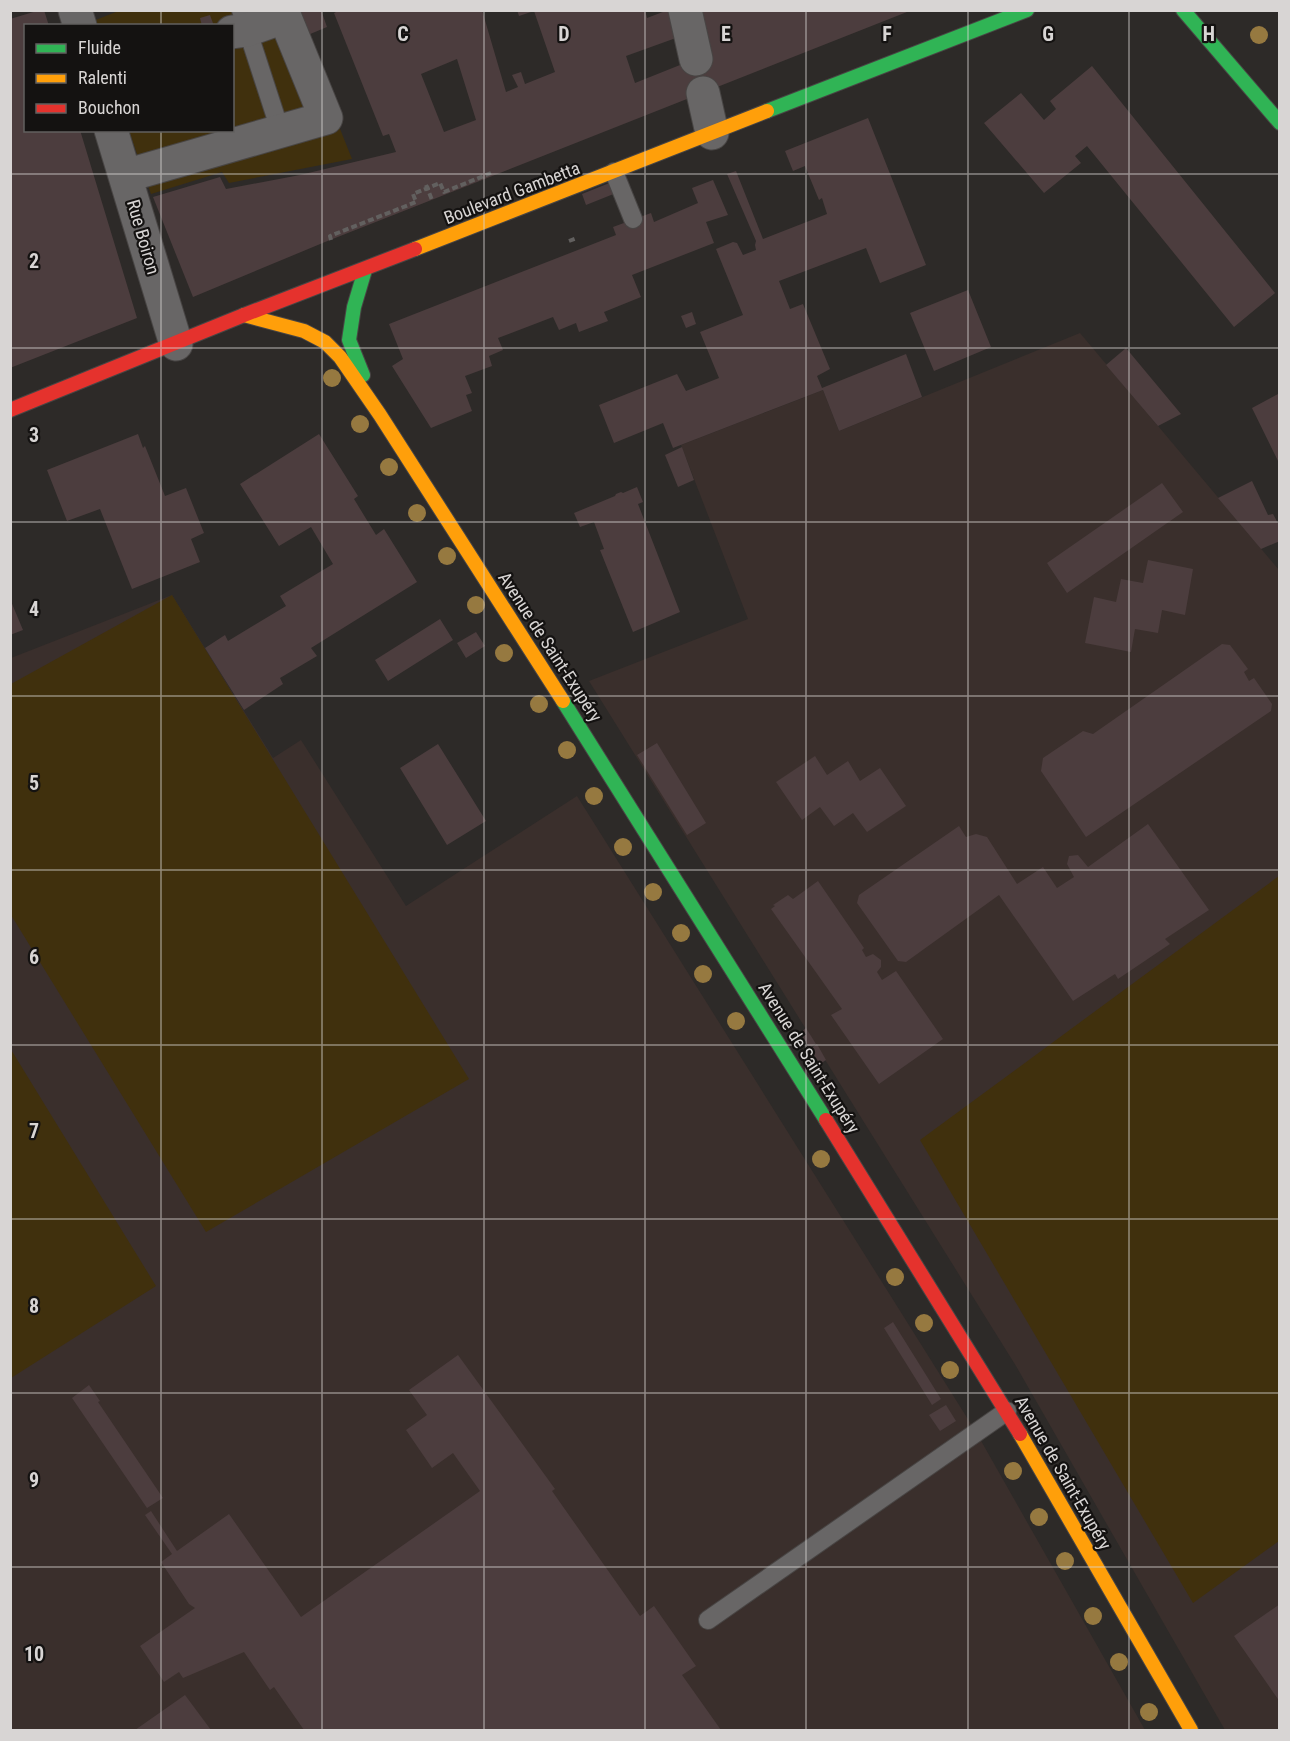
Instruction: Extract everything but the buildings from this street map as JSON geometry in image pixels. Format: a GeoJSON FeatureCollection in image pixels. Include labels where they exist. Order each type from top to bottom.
{"type":"FeatureCollection","features":[{"type":"Feature","properties":{"kind":"street"},"geometry":{"type":"LineString","coordinates":[[685,10],[696,58]]}},
{"type":"Feature","properties":{"kind":"street","name":"Boulevard Gambetta"},"geometry":{"type":"LineString","coordinates":[[10,410],[244,315],[614,172],[1006,14],[1027,10]]}},
{"type":"Feature","properties":{"kind":"street"},"geometry":{"type":"LineString","coordinates":[[1183,10],[1280,123]]}},
{"type":"Feature","properties":{"kind":"street"},"geometry":{"type":"LineString","coordinates":[[125,176],[216,139],[280,130],[326,118],[283,14],[240,24]]}},
{"type":"Feature","properties":{"kind":"street"},"geometry":{"type":"LineString","coordinates":[[703,93],[712,133]]}},
{"type":"Feature","properties":{"kind":"street","name":"Rue Boiron"},"geometry":{"type":"LineString","coordinates":[[112,132],[176,344]]}},
{"type":"Feature","properties":{"kind":"street","name":"Avenue de Saint-Exupéry"},"geometry":{"type":"LineString","coordinates":[[365,270],[354,308],[349,340],[380,415]]}},
{"type":"Feature","properties":{"kind":"street","name":"Avenue de Saint-Exupéry"},"geometry":{"type":"LineString","coordinates":[[244,315],[294,328],[334,349],[380,415],[671,871],[1007,1411],[1191,1731]]}},
{"type":"Feature","properties":{"kind":"lane"},"geometry":{"type":"LineString","coordinates":[[240,24],[280,130]]}},
{"type":"Feature","properties":{"kind":"lane"},"geometry":{"type":"LineString","coordinates":[[614,172],[633,219]]}},
{"type":"Feature","properties":{"kind":"lane"},"geometry":{"type":"LineString","coordinates":[[708,1620],[1007,1411]]}},
{"type":"Feature","properties":{"kind":"path"},"geometry":{"type":"LineString","coordinates":[[331,240],[330,236],[416,202],[413,194],[427,187],[440,183],[444,192],[491,173]]}},
{"type":"Feature","properties":{"kind":"path"},"geometry":{"type":"LineString","coordinates":[[427,187],[432,200]]}},
{"type":"Feature","properties":{"kind":"path"},"geometry":{"type":"LineString","coordinates":[[569,241],[577,238]]}},
{"type":"Feature","properties":{"kind":"shaded area"},"geometry":{"type":"Polygon","coordinates":[[[121,10],[293,11],[352,159],[229,183],[222,172],[151,194],[129,132],[234,132],[234,24],[94,24],[93,21],[121,10]]]}},
{"type":"Feature","properties":{"kind":"shaded area"},"geometry":{"type":"Polygon","coordinates":[[[1080,333],[1279,570],[1279,1730],[1225,1730],[1016,1366],[589,681],[748,619],[681,445],[823,390],[839,431],[1080,333]]]}},
{"type":"Feature","properties":{"kind":"shaded area"},"geometry":{"type":"Polygon","coordinates":[[[172,595],[273,758],[301,740],[406,906],[577,796],[976,1432],[1145,1730],[11,1730],[11,658],[172,595]]]}},
{"type":"Feature","properties":{"kind":"shaded area"},"geometry":{"type":"Polygon","coordinates":[[[172,595],[469,1079],[206,1232],[11,915],[11,684],[172,595]]]}},
{"type":"Feature","properties":{"kind":"shaded area"},"geometry":{"type":"Polygon","coordinates":[[[1279,876],[1279,1541],[1193,1603],[920,1140],[1279,876]]]}},
{"type":"Feature","properties":{"kind":"shaded area"},"geometry":{"type":"Polygon","coordinates":[[[10,1048],[156,1286],[11,1378],[10,1378],[10,1048]]]}},
{"type":"Feature","properties":{"kind":"traffic: fast"},"geometry":{"type":"LineString","coordinates":[[767,111],[1027,10]]}},
{"type":"Feature","properties":{"kind":"traffic: fast"},"geometry":{"type":"LineString","coordinates":[[1183,10],[1280,123]]}},
{"type":"Feature","properties":{"kind":"traffic: fast"},"geometry":{"type":"LineString","coordinates":[[363,375],[349,340],[354,307],[365,270]]}},
{"type":"Feature","properties":{"kind":"traffic: fast"},"geometry":{"type":"LineString","coordinates":[[563,701],[826,1120]]}},
{"type":"Feature","properties":{"kind":"traffic: slow"},"geometry":{"type":"LineString","coordinates":[[415,249],[767,111]]}},
{"type":"Feature","properties":{"kind":"traffic: slow"},"geometry":{"type":"LineString","coordinates":[[244,315],[304,331],[325,342],[340,357],[380,415],[563,701]]}},
{"type":"Feature","properties":{"kind":"traffic: slow"},"geometry":{"type":"LineString","coordinates":[[1020,1434],[1191,1730]]}},
{"type":"Feature","properties":{"kind":"traffic: jam"},"geometry":{"type":"LineString","coordinates":[[10,410],[244,315],[415,249]]}},
{"type":"Feature","properties":{"kind":"traffic: jam"},"geometry":{"type":"LineString","coordinates":[[826,1120],[1020,1434]]}}]}
